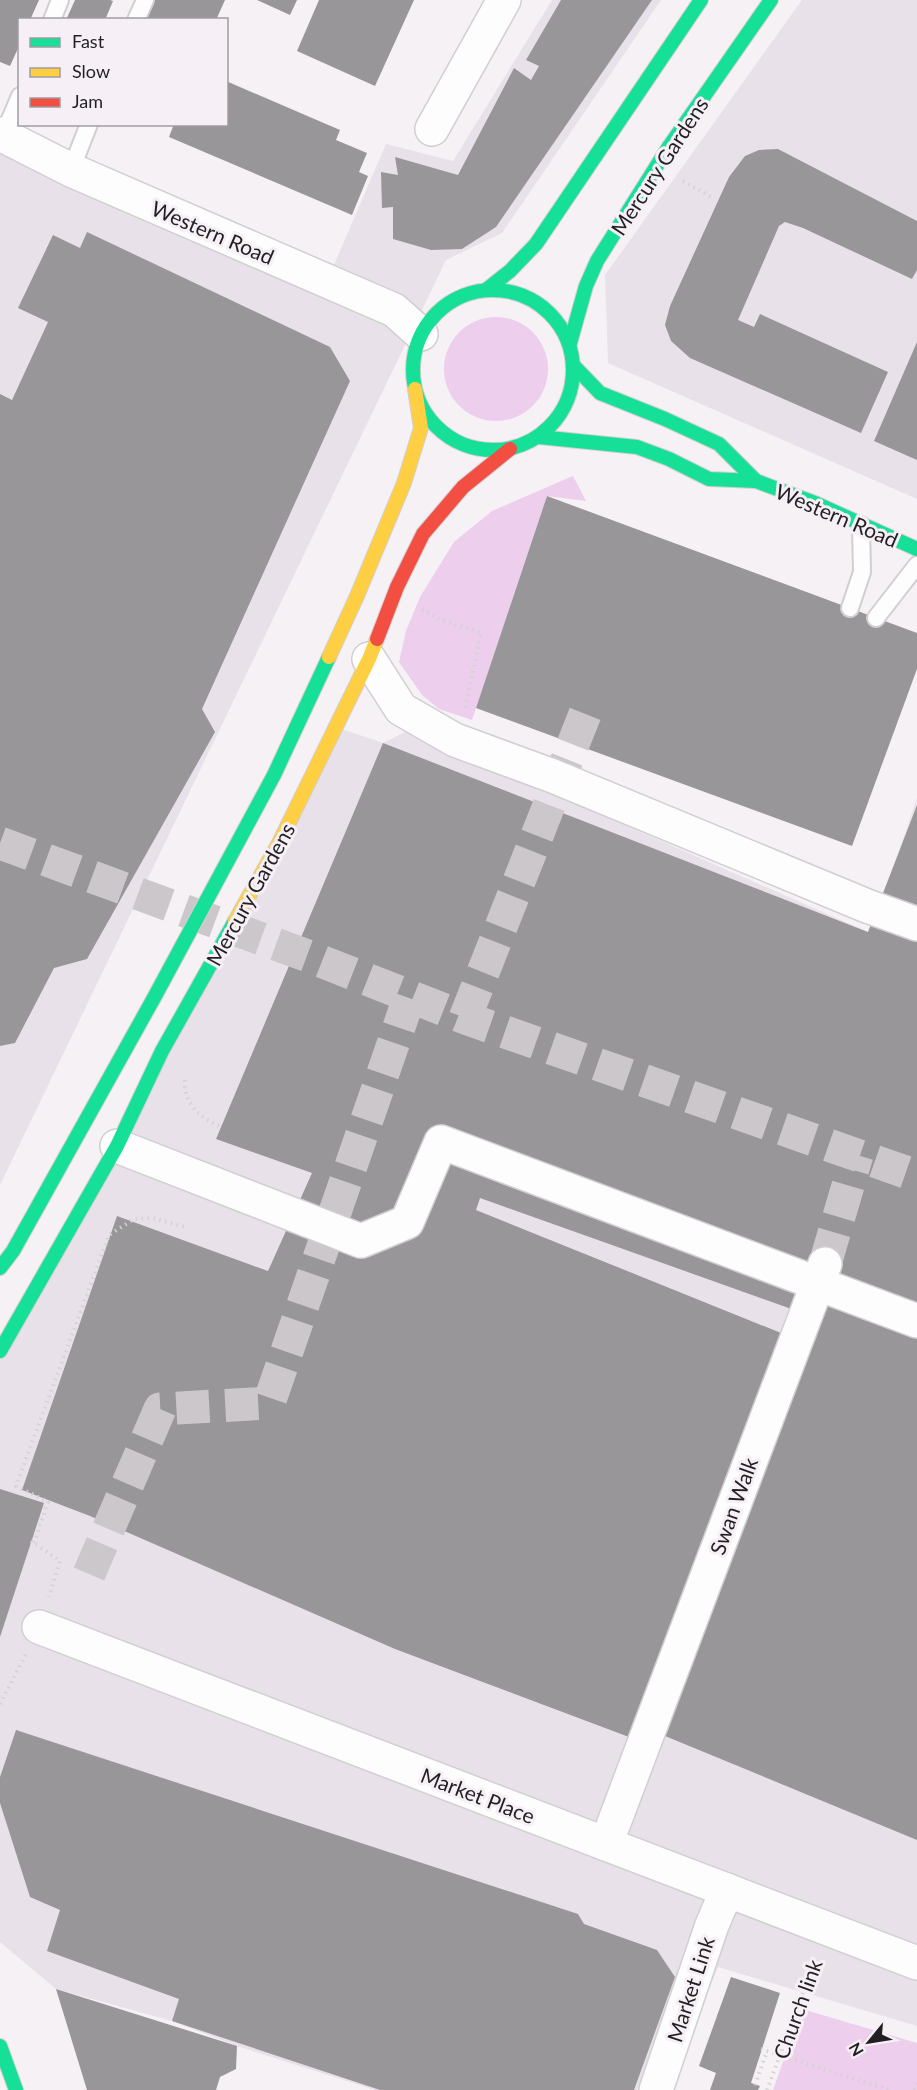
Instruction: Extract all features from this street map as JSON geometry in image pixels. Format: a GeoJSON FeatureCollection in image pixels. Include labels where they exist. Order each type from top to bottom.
{"type":"FeatureCollection","features":[{"type":"Feature","properties":{"kind":"main road","name":"Mercury Gardens"},"geometry":{"type":"LineString","coordinates":[[570,343],[586,286],[597,261],[668,148],[771,0]]}},
{"type":"Feature","properties":{"kind":"main road"},"geometry":{"type":"LineString","coordinates":[[486,290],[510,271],[537,244],[699,1]]}},
{"type":"Feature","properties":{"kind":"main road"},"geometry":{"type":"LineString","coordinates":[[486,290],[512,292],[542,306],[570,343],[574,366],[569,395],[560,414],[539,437],[510,449],[482,450],[453,440],[429,418],[415,389],[413,357],[421,334],[440,310],[465,295],[486,290]]}},
{"type":"Feature","properties":{"kind":"main road","name":"Western Road"},"geometry":{"type":"LineString","coordinates":[[574,366],[600,393],[719,444],[756,481]]}},
{"type":"Feature","properties":{"kind":"main road","name":"Mercury Gardens"},"geometry":{"type":"LineString","coordinates":[[0,1268],[14,1251],[274,775],[357,596],[404,483],[421,428],[415,389]]}},
{"type":"Feature","properties":{"kind":"main road","name":"Western Road"},"geometry":{"type":"LineString","coordinates":[[539,437],[637,447],[709,478],[756,481],[815,503],[917,549]]}},
{"type":"Feature","properties":{"kind":"main road","name":"Mercury Gardens"},"geometry":{"type":"LineString","coordinates":[[0,1351],[117,1146],[162,1051],[279,843],[369,659],[397,587],[423,534],[463,487],[510,449]]}},
{"type":"Feature","properties":{"kind":"main road"},"geometry":{"type":"LineString","coordinates":[[0,2046],[16,2090]]}},
{"type":"Feature","properties":{"kind":"street"},"geometry":{"type":"LineString","coordinates":[[432,129],[504,0]]}},
{"type":"Feature","properties":{"kind":"street","name":"Western Road"},"geometry":{"type":"LineString","coordinates":[[1,135],[70,170],[394,310],[421,334]]}},
{"type":"Feature","properties":{"kind":"street"},"geometry":{"type":"LineString","coordinates":[[369,659],[401,709],[455,740],[553,776],[856,902],[917,924]]}},
{"type":"Feature","properties":{"kind":"street"},"geometry":{"type":"LineString","coordinates":[[117,1146],[361,1241],[407,1222],[441,1142],[917,1321]]}},
{"type":"Feature","properties":{"kind":"street","name":"Swan Walk"},"geometry":{"type":"LineString","coordinates":[[606,1844],[825,1264]]}},
{"type":"Feature","properties":{"kind":"street","name":"Market Place"},"geometry":{"type":"LineString","coordinates":[[39,1627],[917,1963]]}},
{"type":"Feature","properties":{"kind":"street","name":"Market Link"},"geometry":{"type":"LineString","coordinates":[[656,2090],[712,1925],[727,1890]]}},
{"type":"Feature","properties":{"kind":"lane"},"geometry":{"type":"LineString","coordinates":[[53,18],[60,0]]}},
{"type":"Feature","properties":{"kind":"lane"},"geometry":{"type":"LineString","coordinates":[[137,18],[145,0]]}},
{"type":"Feature","properties":{"kind":"lane"},"geometry":{"type":"LineString","coordinates":[[1,135],[18,100]]}},
{"type":"Feature","properties":{"kind":"lane"},"geometry":{"type":"LineString","coordinates":[[70,170],[89,126]]}},
{"type":"Feature","properties":{"kind":"lane"},"geometry":{"type":"LineString","coordinates":[[850,608],[862,572],[861,525]]}},
{"type":"Feature","properties":{"kind":"lane"},"geometry":{"type":"LineString","coordinates":[[876,618],[917,565]]}},
{"type":"Feature","properties":{"kind":"path"},"geometry":{"type":"LineString","coordinates":[[675,176],[713,198]]}},
{"type":"Feature","properties":{"kind":"path"},"geometry":{"type":"LineString","coordinates":[[413,605],[445,621],[481,633],[465,713]]}},
{"type":"Feature","properties":{"kind":"path"},"geometry":{"type":"LineString","coordinates":[[186,1076],[185,1086],[190,1106],[203,1119],[219,1126]]}},
{"type":"Feature","properties":{"kind":"path"},"geometry":{"type":"LineString","coordinates":[[60,1562],[33,1542],[48,1502],[16,1486],[109,1235],[134,1219],[153,1218],[185,1227]]}},
{"type":"Feature","properties":{"kind":"path"},"geometry":{"type":"LineString","coordinates":[[0,1704],[39,1627]]}},
{"type":"Feature","properties":{"kind":"path","name":"Church link"},"geometry":{"type":"LineString","coordinates":[[767,2090],[826,1928]]}},
{"type":"Feature","properties":{"kind":"path"},"geometry":{"type":"LineString","coordinates":[[761,2049],[890,2090]]}},
{"type":"Feature","properties":{"kind":"path"},"geometry":{"type":"LineString","coordinates":[[755,2085],[766,2051]]}},
{"type":"Feature","properties":{"kind":"path"},"geometry":{"type":"LineString","coordinates":[[914,2090],[917,2083]]}},
{"type":"Feature","properties":{"kind":"shaded area"},"geometry":{"type":"Polygon","coordinates":[[[552,0],[661,0],[502,233],[446,260],[0,1185],[0,132],[327,281],[386,144],[453,161],[552,0]]]}},
{"type":"Feature","properties":{"kind":"shaded area"},"geometry":{"type":"Polygon","coordinates":[[[802,0],[917,0],[917,499],[608,363],[605,275],[802,0]]]}},
{"type":"Feature","properties":{"kind":"shaded area"},"geometry":{"type":"Polygon","coordinates":[[[496,317],[516,321],[533,332],[544,349],[548,369],[544,389],[533,406],[516,417],[496,421],[476,417],[459,406],[448,389],[444,369],[448,349],[459,332],[476,321],[496,317]]]}},
{"type":"Feature","properties":{"kind":"shaded area"},"geometry":{"type":"Polygon","coordinates":[[[573,476],[586,501],[547,496],[472,720],[439,709],[422,695],[399,662],[406,631],[420,597],[454,542],[492,511],[573,476]]]}},
{"type":"Feature","properties":{"kind":"shaded area"},"geometry":{"type":"Polygon","coordinates":[[[336,727],[383,743],[409,730],[868,932],[888,884],[917,798],[917,2026],[718,1967],[667,2090],[375,2090],[237,2046],[172,2021],[56,1989],[0,1942],[0,1351],[336,727]]]}},
{"type":"Feature","properties":{"kind":"shaded area"},"geometry":{"type":"Polygon","coordinates":[[[802,2009],[917,2043],[917,2090],[773,2090],[802,2009]]]}},
{"type":"Feature","properties":{"kind":"building"},"geometry":{"type":"Polygon","coordinates":[[[0,0],[39,0],[31,18],[18,18],[18,48],[10,66],[0,62],[0,0]]]}},
{"type":"Feature","properties":{"kind":"building"},"geometry":{"type":"Polygon","coordinates":[[[75,0],[113,1],[106,18],[67,18],[75,0]]]}},
{"type":"Feature","properties":{"kind":"building"},"geometry":{"type":"Polygon","coordinates":[[[153,0],[225,0],[217,18],[145,18],[153,0]]]}},
{"type":"Feature","properties":{"kind":"building"},"geometry":{"type":"Polygon","coordinates":[[[257,0],[297,0],[290,15],[257,0]]]}},
{"type":"Feature","properties":{"kind":"building"},"geometry":{"type":"Polygon","coordinates":[[[319,0],[414,0],[375,86],[297,51],[319,0]]]}},
{"type":"Feature","properties":{"kind":"building"},"geometry":{"type":"Polygon","coordinates":[[[561,0],[652,0],[496,227],[462,249],[431,250],[393,239],[393,207],[382,208],[381,172],[398,175],[395,157],[458,175],[514,68],[531,80],[539,66],[526,60],[561,0]]]}},
{"type":"Feature","properties":{"kind":"building"},"geometry":{"type":"Polygon","coordinates":[[[228,82],[340,130],[336,140],[367,153],[359,172],[368,176],[352,215],[169,137],[173,126],[228,126],[228,82]]]}},
{"type":"Feature","properties":{"kind":"building"},"geometry":{"type":"Polygon","coordinates":[[[778,149],[917,221],[917,270],[912,279],[803,228],[785,222],[779,226],[738,320],[754,327],[760,314],[888,372],[861,433],[690,358],[671,341],[665,325],[670,306],[729,177],[745,156],[759,150],[778,149]]]}},
{"type":"Feature","properties":{"kind":"building"},"geometry":{"type":"Polygon","coordinates":[[[87,232],[330,347],[350,381],[202,709],[215,732],[87,959],[54,968],[15,1043],[0,1046],[0,394],[12,400],[48,322],[18,308],[53,235],[80,248],[87,232]]]}},
{"type":"Feature","properties":{"kind":"building"},"geometry":{"type":"Polygon","coordinates":[[[917,342],[917,460],[874,441],[917,342]]]}},
{"type":"Feature","properties":{"kind":"building"},"geometry":{"type":"Polygon","coordinates":[[[547,496],[917,633],[917,669],[852,846],[476,708],[547,496]]]}},
{"type":"Feature","properties":{"kind":"building"},"geometry":{"type":"Polygon","coordinates":[[[383,743],[868,932],[917,805],[917,1840],[665,1736],[814,1317],[480,1198],[476,1210],[786,1335],[637,1740],[395,1649],[90,1516],[22,1490],[117,1216],[268,1271],[312,1173],[216,1139],[383,743]]]}},
{"type":"Feature","properties":{"kind":"building"},"geometry":{"type":"Polygon","coordinates":[[[0,1489],[44,1503],[0,1637],[0,1489]]]}},
{"type":"Feature","properties":{"kind":"building"},"geometry":{"type":"Polygon","coordinates":[[[16,1730],[578,1914],[584,1924],[657,1950],[675,1977],[634,2090],[380,2090],[172,2021],[179,1999],[47,1951],[60,1910],[30,1897],[0,1803],[0,1777],[16,1730]]]}},
{"type":"Feature","properties":{"kind":"building"},"geometry":{"type":"Polygon","coordinates":[[[731,1977],[780,1993],[751,2083],[760,2086],[758,2090],[710,2090],[716,2073],[699,2066],[731,1977]]]}},
{"type":"Feature","properties":{"kind":"building"},"geometry":{"type":"Polygon","coordinates":[[[56,1989],[237,2046],[236,2069],[220,2077],[216,2090],[87,2090],[56,1989]]]}},
{"type":"Feature","properties":{"kind":"tunnel"},"geometry":{"type":"LineString","coordinates":[[465,1018],[589,704]]}},
{"type":"Feature","properties":{"kind":"tunnel"},"geometry":{"type":"LineString","coordinates":[[0,843],[308,956],[465,1018],[917,1176]]}},
{"type":"Feature","properties":{"kind":"tunnel"},"geometry":{"type":"LineString","coordinates":[[89,1574],[160,1409],[269,1403],[409,998]]}},
{"type":"Feature","properties":{"kind":"tunnel"},"geometry":{"type":"LineString","coordinates":[[825,1264],[857,1155]]}},
{"type":"Feature","properties":{"kind":"traffic: fast"},"geometry":{"type":"LineString","coordinates":[[486,290],[510,271],[536,244],[701,0]]}},
{"type":"Feature","properties":{"kind":"traffic: fast"},"geometry":{"type":"LineString","coordinates":[[570,343],[586,286],[597,261],[668,148],[771,0]]}},
{"type":"Feature","properties":{"kind":"traffic: fast"},"geometry":{"type":"LineString","coordinates":[[493,290],[523,297],[537,304],[549,314],[559,326],[566,340],[573,370],[566,400],[559,414],[549,426],[537,436],[523,443],[493,450],[463,443],[449,436],[437,426],[427,414],[420,400],[413,370],[420,340],[427,326],[437,314],[449,304],[463,297],[493,290]]}},
{"type":"Feature","properties":{"kind":"traffic: fast"},"geometry":{"type":"LineString","coordinates":[[574,366],[600,393],[719,444],[756,481]]}},
{"type":"Feature","properties":{"kind":"traffic: fast"},"geometry":{"type":"LineString","coordinates":[[539,437],[637,447],[669,459],[709,479],[756,481],[815,503],[917,549]]}},
{"type":"Feature","properties":{"kind":"traffic: fast"},"geometry":{"type":"LineString","coordinates":[[0,1268],[13,1251],[155,996],[274,775],[329,657]]}},
{"type":"Feature","properties":{"kind":"traffic: fast"},"geometry":{"type":"LineString","coordinates":[[0,1351],[117,1146],[162,1051],[235,921]]}},
{"type":"Feature","properties":{"kind":"traffic: fast"},"geometry":{"type":"LineString","coordinates":[[0,2046],[16,2090]]}},
{"type":"Feature","properties":{"kind":"traffic: slow"},"geometry":{"type":"LineString","coordinates":[[329,657],[404,483],[421,428],[415,389]]}},
{"type":"Feature","properties":{"kind":"traffic: slow"},"geometry":{"type":"LineString","coordinates":[[235,921],[279,843],[377,639]]}},
{"type":"Feature","properties":{"kind":"traffic: jam"},"geometry":{"type":"LineString","coordinates":[[377,639],[397,587],[423,534],[463,487],[510,449]]}}]}
